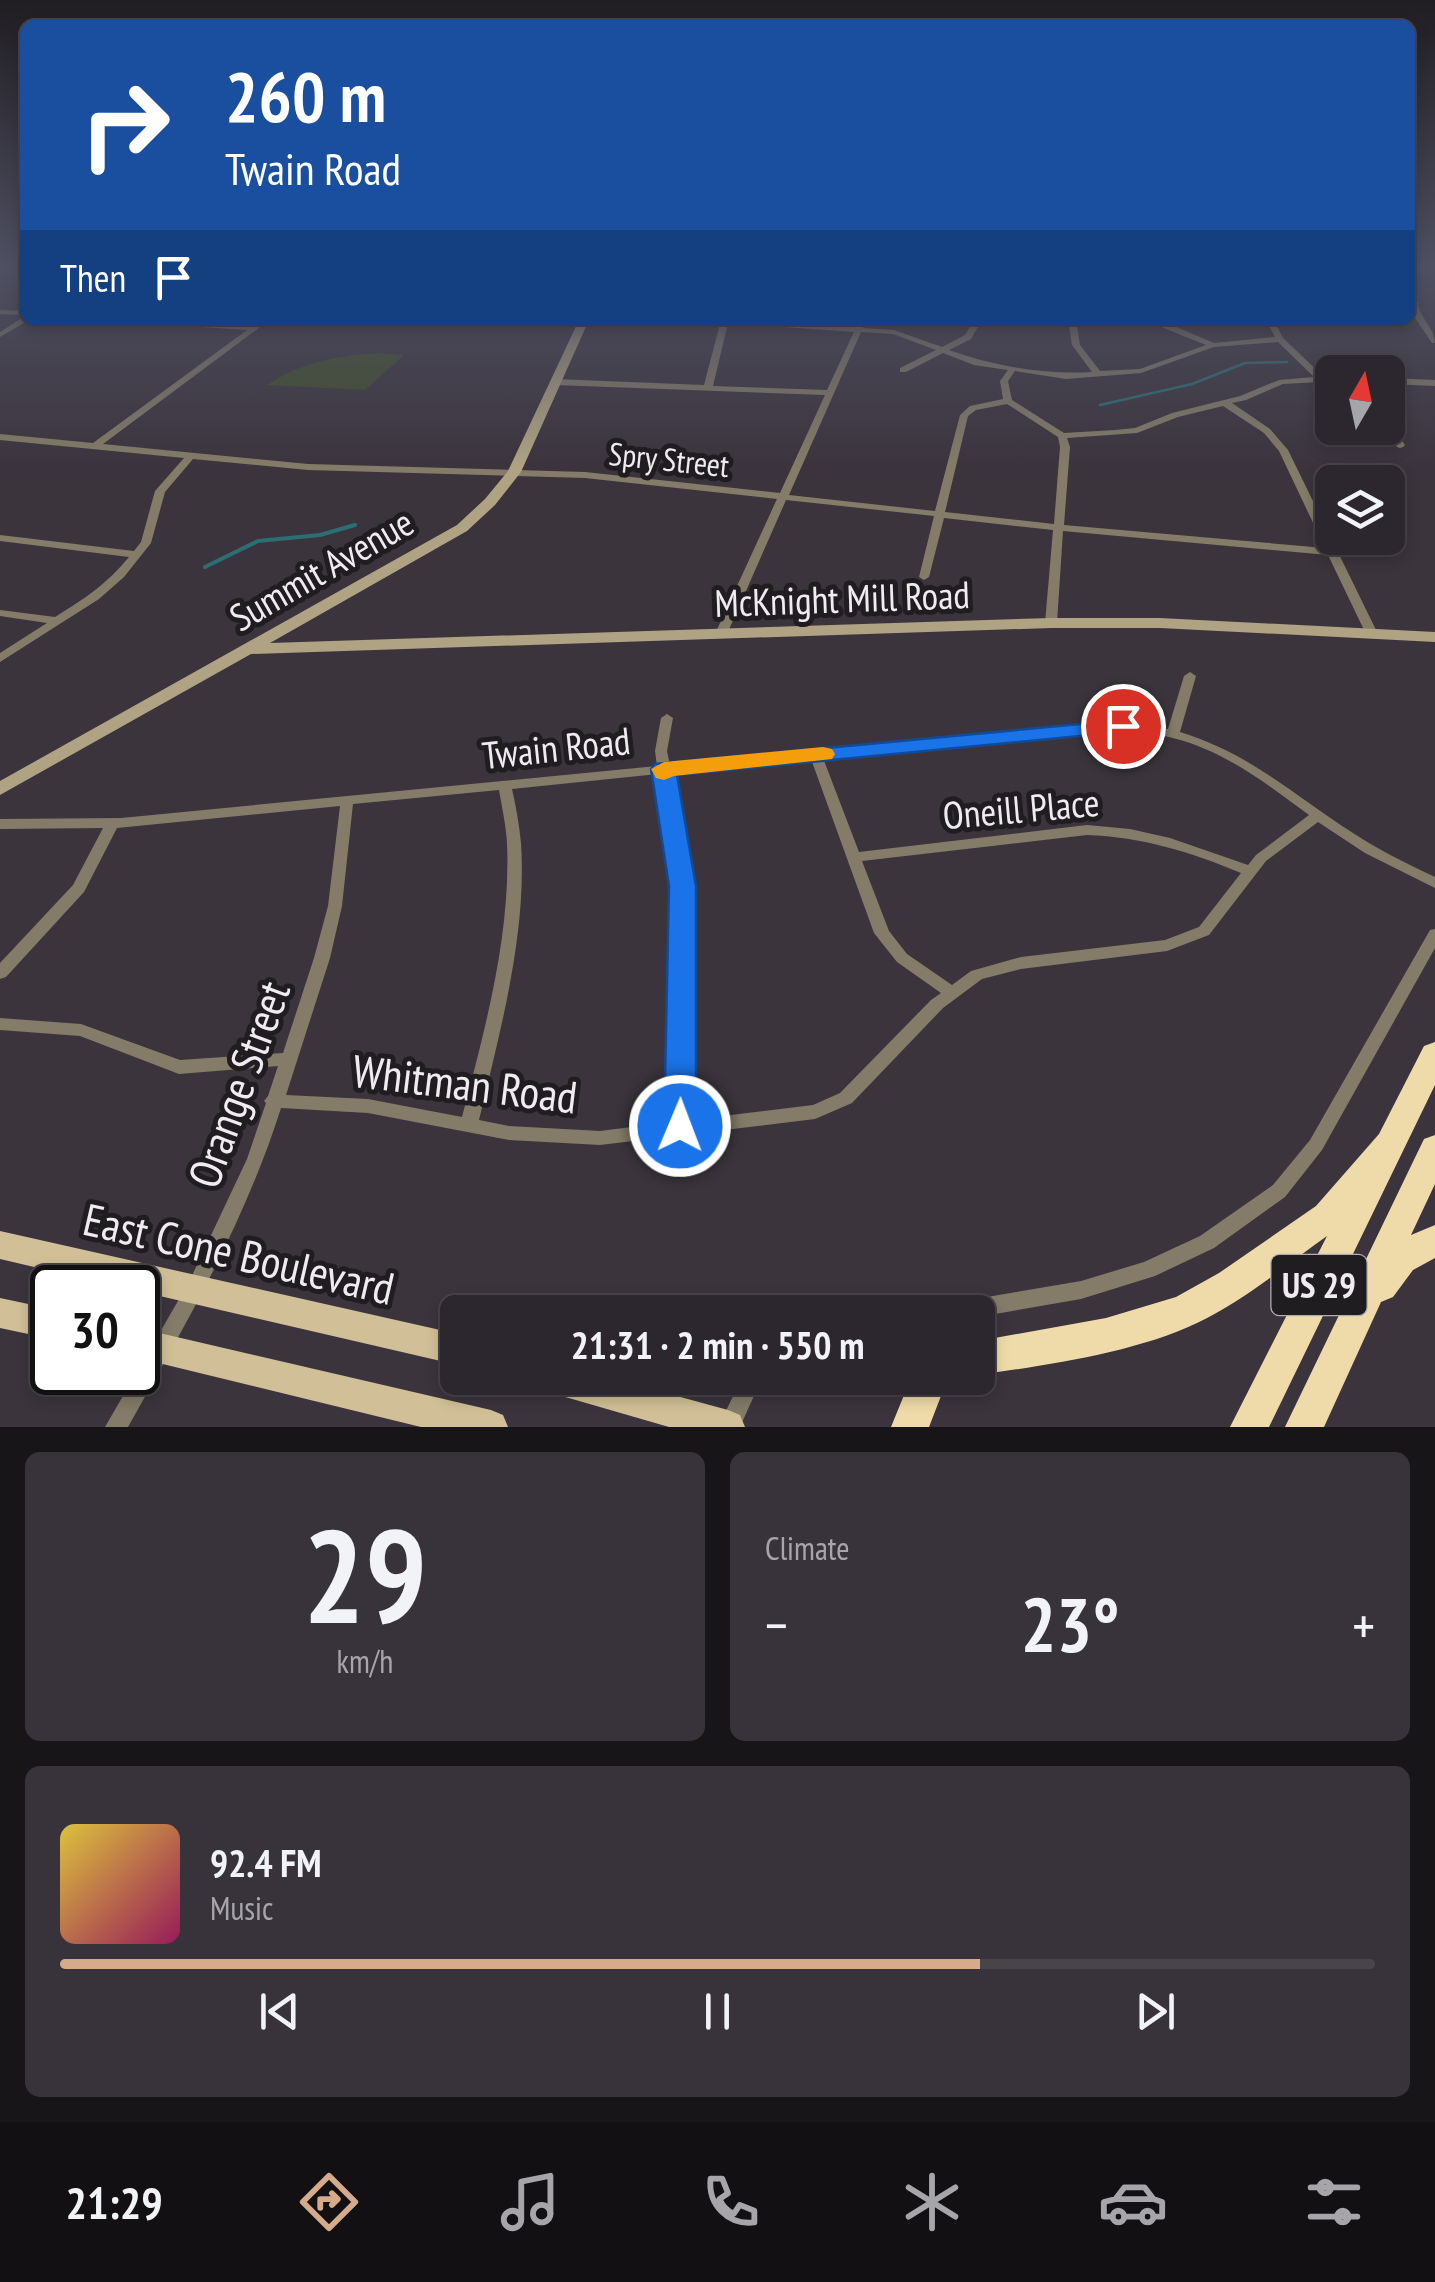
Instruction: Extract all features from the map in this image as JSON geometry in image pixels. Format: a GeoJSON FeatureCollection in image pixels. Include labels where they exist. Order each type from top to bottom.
{"type":"FeatureCollection","features":[{"type":"Feature","properties":{"kind":"highway","name":"US 29"},"geometry":{"type":"LineString","coordinates":[[1250,1427],[1435,1054]]}},
{"type":"Feature","properties":{"kind":"highway"},"geometry":{"type":"LineString","coordinates":[[995,1355],[1106,1336],[1185,1311],[1328,1216],[1389,1144]]}},
{"type":"Feature","properties":{"kind":"highway","name":"US 29"},"geometry":{"type":"LineString","coordinates":[[1304,1427],[1435,1149]]}},
{"type":"Feature","properties":{"kind":"highway"},"geometry":{"type":"LineString","coordinates":[[1325,1380],[1385,1279],[1401,1259],[1435,1240]]}},
{"type":"Feature","properties":{"kind":"highway"},"geometry":{"type":"LineString","coordinates":[[910,1427],[923,1395]]}},
{"type":"Feature","properties":{"kind":"main road","name":"East Cone Boulevard"},"geometry":{"type":"LineString","coordinates":[[0,1245],[440,1343]]}},
{"type":"Feature","properties":{"kind":"main road"},"geometry":{"type":"LineString","coordinates":[[0,1312],[30,1319]]}},
{"type":"Feature","properties":{"kind":"main road"},"geometry":{"type":"LineString","coordinates":[[160,1348],[492,1427]]}},
{"type":"Feature","properties":{"kind":"main road"},"geometry":{"type":"LineString","coordinates":[[615,1395],[729,1427]]}},
{"type":"Feature","properties":{"kind":"street"},"geometry":{"type":"LineString","coordinates":[[94,446],[246,335]]}},
{"type":"Feature","properties":{"kind":"street","name":"Summit Avenue"},"geometry":{"type":"LineString","coordinates":[[0,789],[462,528],[514,472],[577,335]]}},
{"type":"Feature","properties":{"kind":"street"},"geometry":{"type":"LineString","coordinates":[[708,388],[721,335]]}},
{"type":"Feature","properties":{"kind":"street"},"geometry":{"type":"LineString","coordinates":[[721,634],[856,335]]}},
{"type":"Feature","properties":{"kind":"street"},"geometry":{"type":"LineString","coordinates":[[907,335],[1012,370],[1099,376],[1160,367],[1214,345],[1280,339]]}},
{"type":"Feature","properties":{"kind":"street"},"geometry":{"type":"LineString","coordinates":[[903,370],[969,335]]}},
{"type":"Feature","properties":{"kind":"street"},"geometry":{"type":"LineString","coordinates":[[1074,335],[1076,345],[1099,376]]}},
{"type":"Feature","properties":{"kind":"street"},"geometry":{"type":"LineString","coordinates":[[1188,335],[1214,345]]}},
{"type":"Feature","properties":{"kind":"street"},"geometry":{"type":"LineString","coordinates":[[1278,335],[1315,373]]}},
{"type":"Feature","properties":{"kind":"street"},"geometry":{"type":"LineString","coordinates":[[1008,401],[1004,381],[1012,370]]}},
{"type":"Feature","properties":{"kind":"street"},"geometry":{"type":"LineString","coordinates":[[924,577],[964,415],[973,408],[1008,401],[1062,436],[1137,430],[1282,382],[1315,379]]}},
{"type":"Feature","properties":{"kind":"street"},"geometry":{"type":"LineString","coordinates":[[555,382],[829,393]]}},
{"type":"Feature","properties":{"kind":"street"},"geometry":{"type":"LineString","coordinates":[[1405,382],[1435,383]]}},
{"type":"Feature","properties":{"kind":"street"},"geometry":{"type":"LineString","coordinates":[[1225,404],[1267,431],[1284,450],[1315,516]]}},
{"type":"Feature","properties":{"kind":"street"},"geometry":{"type":"LineString","coordinates":[[1050,623],[1065,446],[1062,436]]}},
{"type":"Feature","properties":{"kind":"street","name":"Spry Street"},"geometry":{"type":"LineString","coordinates":[[0,437],[308,466],[585,475],[1057,527],[1315,550]]}},
{"type":"Feature","properties":{"kind":"street"},"geometry":{"type":"LineString","coordinates":[[0,658],[94,597],[137,556],[146,543],[160,491],[190,456]]}},
{"type":"Feature","properties":{"kind":"street"},"geometry":{"type":"LineString","coordinates":[[0,538],[137,556]]}},
{"type":"Feature","properties":{"kind":"street"},"geometry":{"type":"LineString","coordinates":[[1333,555],[1371,632]]}},
{"type":"Feature","properties":{"kind":"street"},"geometry":{"type":"LineString","coordinates":[[0,613],[57,622]]}},
{"type":"Feature","properties":{"kind":"street","name":"McKnight Mill Road"},"geometry":{"type":"LineString","coordinates":[[251,649],[1050,623],[1435,637]]}},
{"type":"Feature","properties":{"kind":"street"},"geometry":{"type":"LineString","coordinates":[[291,626],[284,642],[303,650]]}},
{"type":"Feature","properties":{"kind":"street"},"geometry":{"type":"LineString","coordinates":[[1174,732],[1190,676]]}},
{"type":"Feature","properties":{"kind":"street"},"geometry":{"type":"LineString","coordinates":[[667,718],[662,734],[664,769],[682,886],[680,1126]]}},
{"type":"Feature","properties":{"kind":"street","name":"Twain Road"},"geometry":{"type":"LineString","coordinates":[[0,824],[112,824],[1103,726],[1174,732],[1224,749],[1397,865],[1435,883]]}},
{"type":"Feature","properties":{"kind":"street"},"geometry":{"type":"LineString","coordinates":[[816,755],[882,933],[902,958],[951,992]]}},
{"type":"Feature","properties":{"kind":"street"},"geometry":{"type":"LineString","coordinates":[[470,1125],[492,1032],[512,918],[514,849],[506,785]]}},
{"type":"Feature","properties":{"kind":"street","name":"Orange Street"},"geometry":{"type":"LineString","coordinates":[[160,1333],[196,1288],[256,1159],[322,958],[335,906],[347,800]]}},
{"type":"Feature","properties":{"kind":"street","name":"Whitman Road"},"geometry":{"type":"LineString","coordinates":[[273,1102],[368,1106],[509,1132],[600,1138],[815,1112],[846,1098],[951,992],[977,976],[1021,963],[1167,945],[1204,931],[1249,872],[1282,839],[1319,815]]}},
{"type":"Feature","properties":{"kind":"street"},"geometry":{"type":"LineString","coordinates":[[0,972],[79,888],[112,824]]}},
{"type":"Feature","properties":{"kind":"street","name":"Oneill Place"},"geometry":{"type":"LineString","coordinates":[[854,858],[1086,830],[1116,831],[1186,845],[1249,872]]}},
{"type":"Feature","properties":{"kind":"street"},"geometry":{"type":"LineString","coordinates":[[995,1305],[1081,1290],[1148,1270],[1207,1242],[1279,1191],[1316,1145],[1435,934]]}},
{"type":"Feature","properties":{"kind":"street"},"geometry":{"type":"LineString","coordinates":[[0,1024],[81,1030],[179,1067],[288,1059]]}},
{"type":"Feature","properties":{"kind":"street","name":"Orange Street"},"geometry":{"type":"LineString","coordinates":[[116,1427],[129,1395]]}},
{"type":"Feature","properties":{"kind":"street"},"geometry":{"type":"LineString","coordinates":[[729,1427],[744,1395]]}},
{"type":"Feature","properties":{"kind":"green space"},"geometry":{"type":"Polygon","coordinates":[[[380,353],[404,355],[365,390],[267,385],[321,361],[380,353]]]}},
{"type":"Feature","properties":{"kind":"waterway"},"geometry":{"type":"LineString","coordinates":[[1100,405],[1192,384],[1245,363],[1287,362]]}},
{"type":"Feature","properties":{"kind":"waterway"},"geometry":{"type":"LineString","coordinates":[[205,567],[258,541],[320,535],[355,525]]}},
{"type":"Feature","properties":{"kind":"slow traffic"},"geometry":{"type":"LineString","coordinates":[[664,773],[664,769],[823,754]]}},
{"type":"Feature","properties":{"kind":"route"},"geometry":{"type":"LineString","coordinates":[[680,1126],[682,886],[664,769],[1123,726]]}}]}
